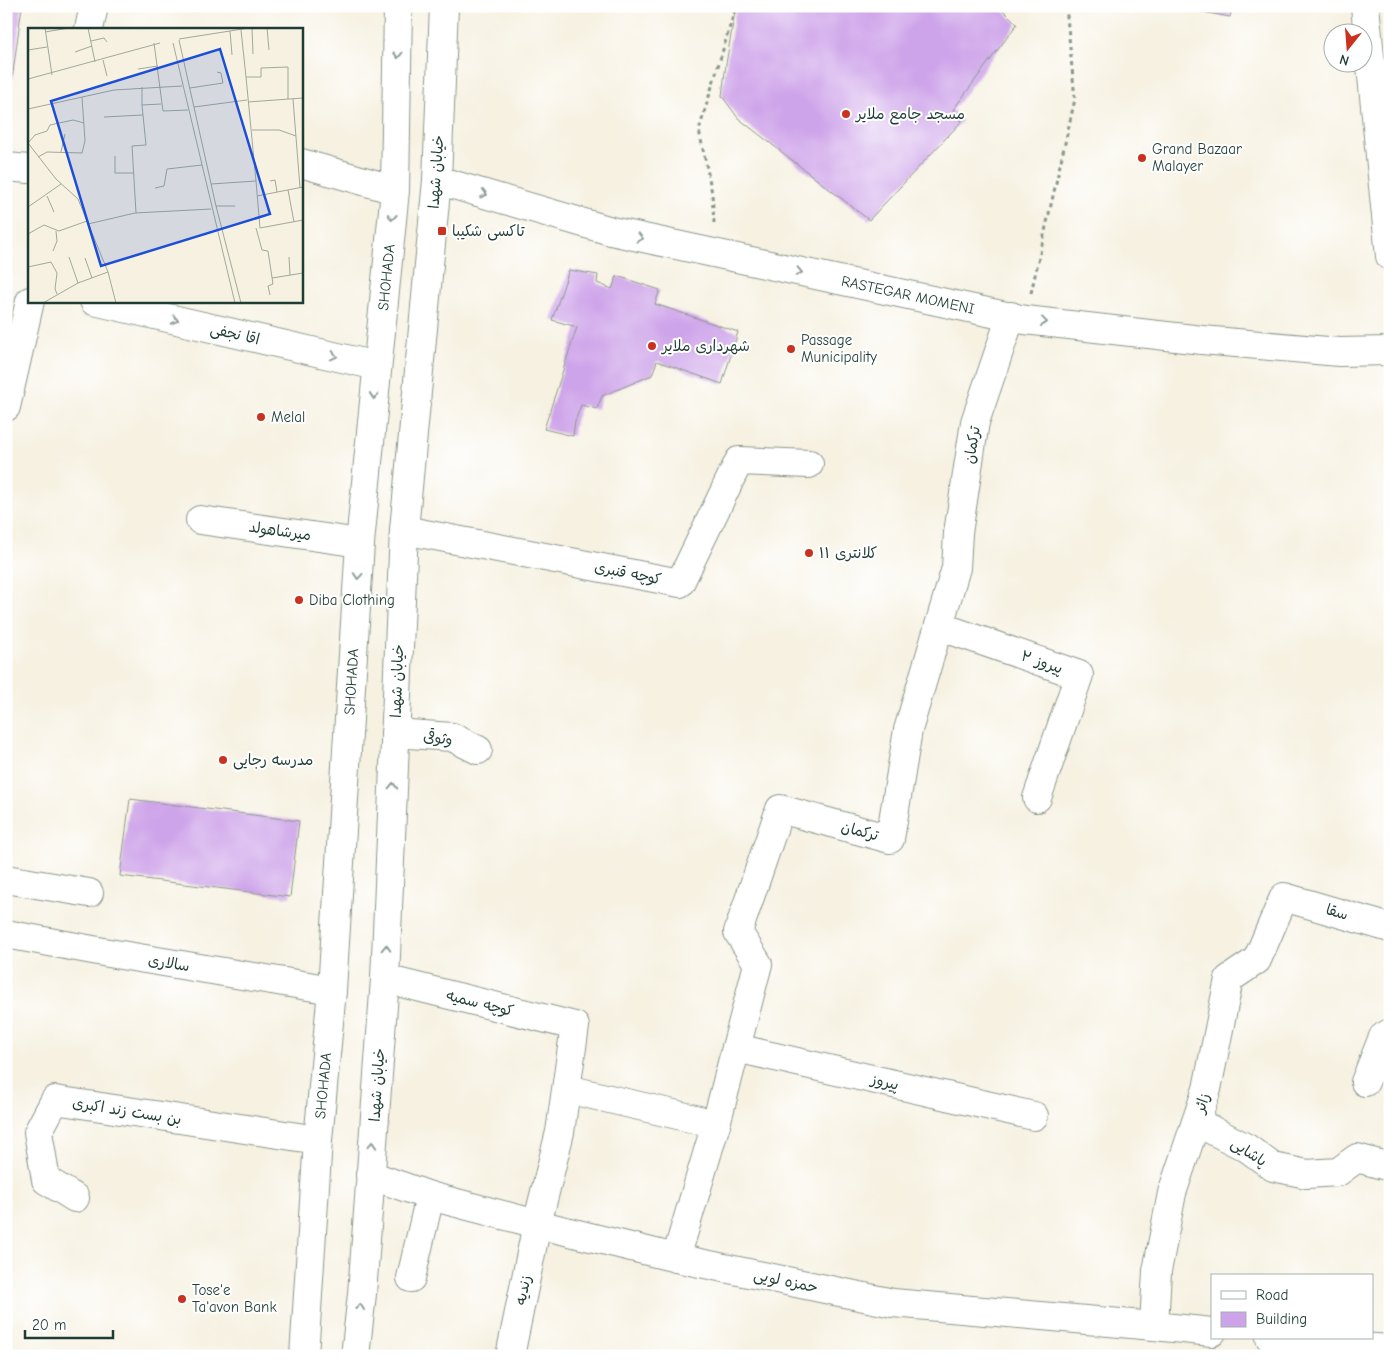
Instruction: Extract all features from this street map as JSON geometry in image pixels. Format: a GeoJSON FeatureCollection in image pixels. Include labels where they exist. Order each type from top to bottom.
{"type":"FeatureCollection","features":[{"type":"Feature","properties":{"kind":"street"},"geometry":{"type":"LineString","coordinates":[[89,28],[94,6]]}},
{"type":"Feature","properties":{"kind":"street","name":"SHOHADA"},"geometry":{"type":"LineString","coordinates":[[304,1356],[318,1140],[332,990],[360,543],[395,190],[398,6]]}},
{"type":"Feature","properties":{"kind":"street","name":"خیابان شهدا"},"geometry":{"type":"LineString","coordinates":[[355,1356],[362,1294],[385,980],[404,530],[437,180],[444,6]]}},
{"type":"Feature","properties":{"kind":"street"},"geometry":{"type":"LineString","coordinates":[[1365,6],[1390,256]]}},
{"type":"Feature","properties":{"kind":"street"},"geometry":{"type":"LineString","coordinates":[[302,163],[395,190]]}},
{"type":"Feature","properties":{"kind":"street"},"geometry":{"type":"LineString","coordinates":[[6,167],[28,170]]}},
{"type":"Feature","properties":{"kind":"street","name":"RASTEGAR MOMENI"},"geometry":{"type":"LineString","coordinates":[[437,180],[610,231],[1018,318],[1202,340],[1339,352],[1390,351]]}},
{"type":"Feature","properties":{"kind":"street"},"geometry":{"type":"LineString","coordinates":[[6,407],[30,302]]}},
{"type":"Feature","properties":{"kind":"street","name":"اقا نجفی"},"geometry":{"type":"LineString","coordinates":[[98,302],[377,366]]}},
{"type":"Feature","properties":{"kind":"street","name":"ترکمان"},"geometry":{"type":"LineString","coordinates":[[676,1258],[716,1124],[758,964],[738,932],[780,809],[890,839],[908,730],[956,568],[958,533],[975,422],[1018,318]]}},
{"type":"Feature","properties":{"kind":"street","name":"کوچه قنبری"},"geometry":{"type":"LineString","coordinates":[[404,530],[680,582],[739,461],[809,464]]}},
{"type":"Feature","properties":{"kind":"street","name":"میرشاهولد"},"geometry":{"type":"LineString","coordinates":[[200,520],[360,543]]}},
{"type":"Feature","properties":{"kind":"street","name":"پیروز ۲"},"geometry":{"type":"LineString","coordinates":[[939,626],[1079,675],[1037,798]]}},
{"type":"Feature","properties":{"kind":"street","name":"وثوقی"},"geometry":{"type":"LineString","coordinates":[[395,733],[452,737],[478,750]]}},
{"type":"Feature","properties":{"kind":"street"},"geometry":{"type":"LineString","coordinates":[[6,879],[89,893]]}},
{"type":"Feature","properties":{"kind":"street","name":"سقا"},"geometry":{"type":"LineString","coordinates":[[1284,897],[1390,928]]}},
{"type":"Feature","properties":{"kind":"street","name":"زائر"},"geometry":{"type":"LineString","coordinates":[[1154,1326],[1157,1271],[1172,1193],[1207,1089],[1229,979],[1257,960],[1284,897]]}},
{"type":"Feature","properties":{"kind":"street","name":"سالاری"},"geometry":{"type":"LineString","coordinates":[[6,934],[332,990]]}},
{"type":"Feature","properties":{"kind":"street","name":"کوچه سمیه"},"geometry":{"type":"LineString","coordinates":[[385,980],[575,1026]]}},
{"type":"Feature","properties":{"kind":"street","name":"زندیه"},"geometry":{"type":"LineString","coordinates":[[510,1356],[537,1224],[560,1132],[575,1026]]}},
{"type":"Feature","properties":{"kind":"street"},"geometry":{"type":"LineString","coordinates":[[1365,1082],[1383,1037],[1390,1033]]}},
{"type":"Feature","properties":{"kind":"street","name":"پیروز"},"geometry":{"type":"LineString","coordinates":[[736,1048],[1034,1116]]}},
{"type":"Feature","properties":{"kind":"street"},"geometry":{"type":"LineString","coordinates":[[567,1089],[716,1124]]}},
{"type":"Feature","properties":{"kind":"street","name":"بن بست زند اکبری"},"geometry":{"type":"LineString","coordinates":[[76,1198],[46,1180],[38,1132],[55,1100],[318,1140]]}},
{"type":"Feature","properties":{"kind":"street","name":"پاشایی"},"geometry":{"type":"LineString","coordinates":[[1196,1122],[1247,1148],[1273,1167],[1307,1174],[1338,1172],[1357,1158],[1390,1167]]}},
{"type":"Feature","properties":{"kind":"street","name":"حمزه لویی"},"geometry":{"type":"LineString","coordinates":[[370,1175],[430,1196],[537,1224],[676,1258],[893,1303],[1211,1332]]}},
{"type":"Feature","properties":{"kind":"street"},"geometry":{"type":"LineString","coordinates":[[410,1278],[430,1196]]}},
{"type":"Feature","properties":{"kind":"street"},"geometry":{"type":"LineString","coordinates":[[1286,1340],[1390,1349]]}},
{"type":"Feature","properties":{"kind":"path"},"geometry":{"type":"LineString","coordinates":[[716,254],[712,193],[698,130],[736,6]]}},
{"type":"Feature","properties":{"kind":"path"},"geometry":{"type":"LineString","coordinates":[[1018,318],[1075,98],[1066,6]]}},
{"type":"Feature","properties":{"kind":"building"},"geometry":{"type":"Polygon","coordinates":[[[6,6],[22,6],[7,116],[6,116],[6,6]]]}},
{"type":"Feature","properties":{"kind":"building","name":"مسجد جامع ملایر"},"geometry":{"type":"Polygon","coordinates":[[[736,6],[999,6],[1017,24],[953,110],[962,121],[869,220],[738,118],[722,96],[736,6]]]}},
{"type":"Feature","properties":{"kind":"building"},"geometry":{"type":"Polygon","coordinates":[[[1180,6],[1233,6],[1230,17],[1180,8],[1180,6]]]}},
{"type":"Feature","properties":{"kind":"building","name":"شهرداری ملایر"},"geometry":{"type":"Polygon","coordinates":[[[569,270],[598,275],[597,283],[612,289],[617,276],[660,290],[655,304],[738,332],[722,384],[657,361],[652,375],[602,396],[597,409],[581,405],[575,421],[573,436],[544,429],[577,327],[552,320],[569,270]]]}},
{"type":"Feature","properties":{"kind":"building"},"geometry":{"type":"Polygon","coordinates":[[[130,799],[299,821],[290,897],[120,876],[130,799]]]}},
{"type":"Feature","properties":{"kind":"place","name":"مسجد جامع ملایر"},"geometry":{"type":"Point","coordinates":[846,114]}},
{"type":"Feature","properties":{"kind":"place","name":"Grand Bazaar Malayer"},"geometry":{"type":"Point","coordinates":[1142,158]}},
{"type":"Feature","properties":{"kind":"place","name":"تاکسی شکیبا"},"geometry":{"type":"Point","coordinates":[442,231]}},
{"type":"Feature","properties":{"kind":"place","name":"شهرداری ملایر"},"geometry":{"type":"Point","coordinates":[652,346]}},
{"type":"Feature","properties":{"kind":"place","name":"Passage Municipality"},"geometry":{"type":"Point","coordinates":[791,349]}},
{"type":"Feature","properties":{"kind":"place","name":"Melal"},"geometry":{"type":"Point","coordinates":[261,417]}},
{"type":"Feature","properties":{"kind":"place","name":"کلانتری ۱۱"},"geometry":{"type":"Point","coordinates":[809,553]}},
{"type":"Feature","properties":{"kind":"place","name":"Diba Clothing"},"geometry":{"type":"Point","coordinates":[299,600]}},
{"type":"Feature","properties":{"kind":"place","name":"مدرسه رجایی"},"geometry":{"type":"Point","coordinates":[223,760]}},
{"type":"Feature","properties":{"kind":"place","name":"Tose'e Ta'avon Bank"},"geometry":{"type":"Point","coordinates":[182,1299]}}]}
